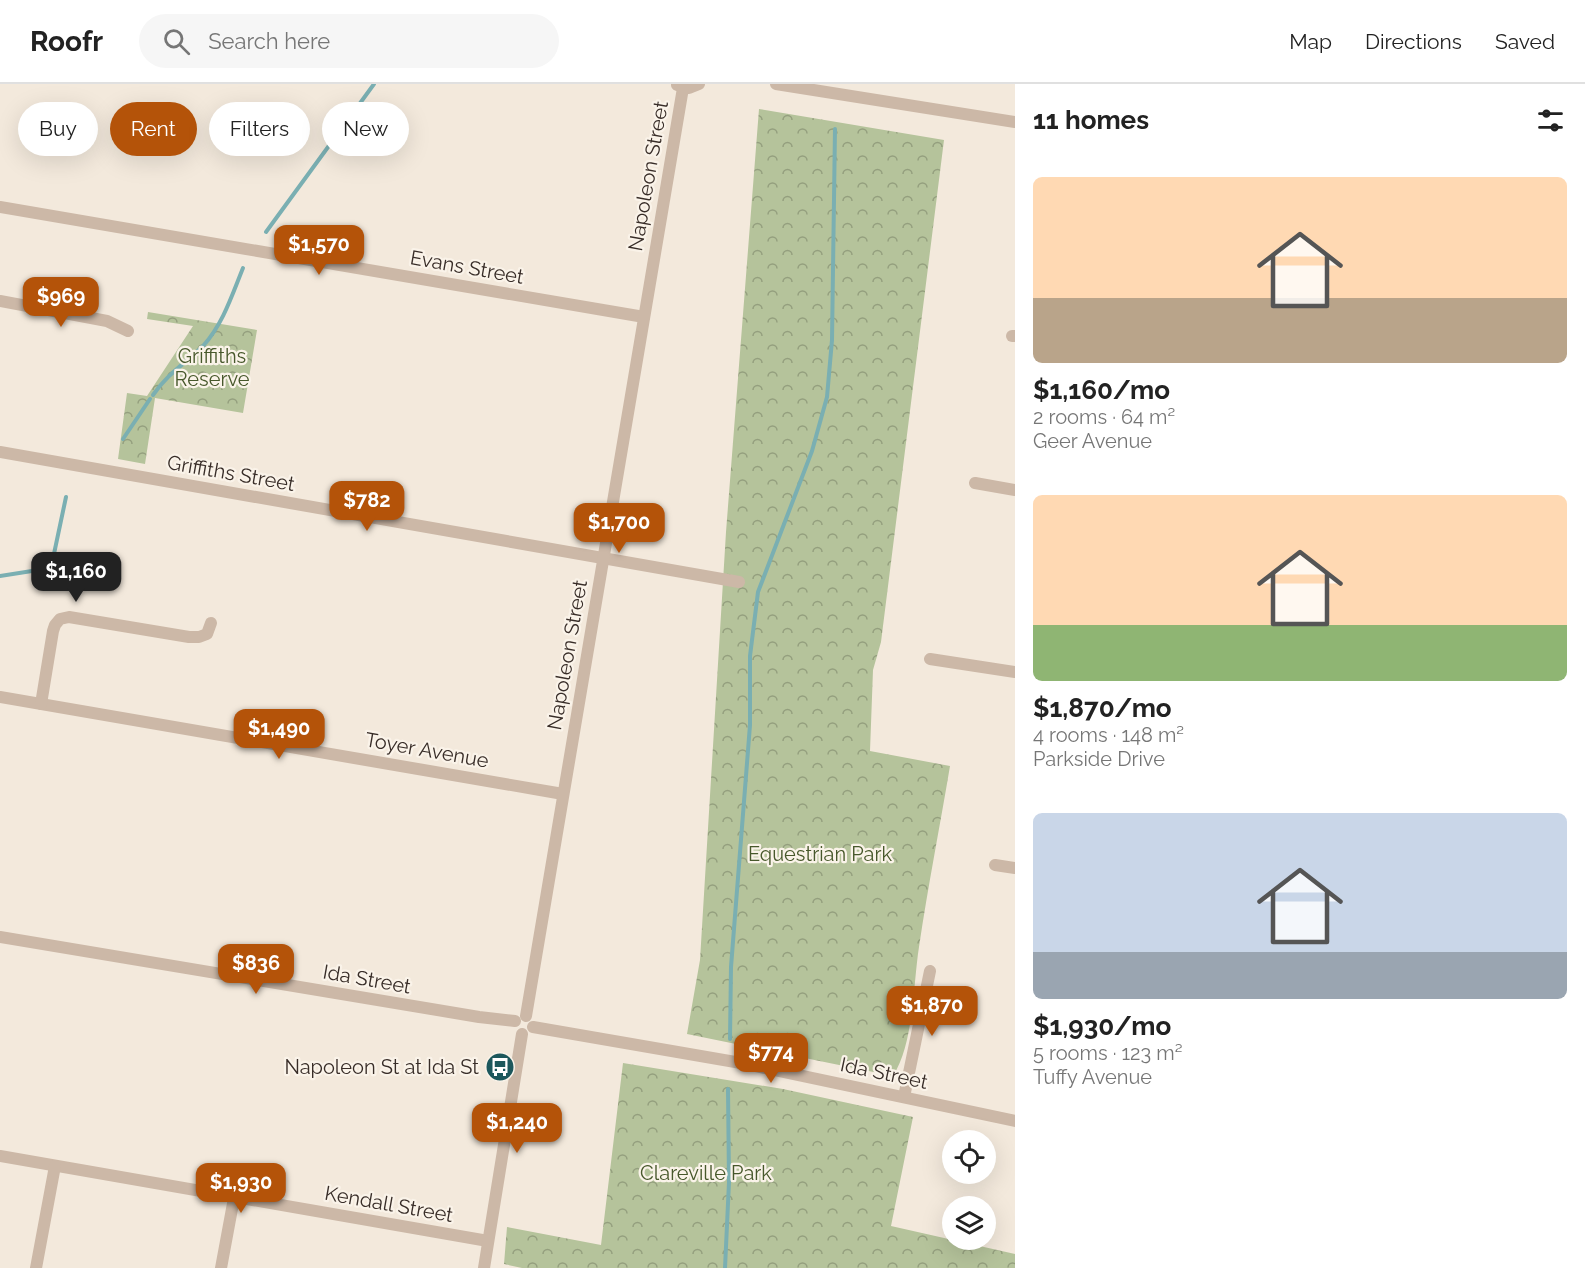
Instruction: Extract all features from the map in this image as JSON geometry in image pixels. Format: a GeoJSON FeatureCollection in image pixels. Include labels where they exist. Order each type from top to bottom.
{"type":"FeatureCollection","features":[{"type":"Feature","properties":{"kind":"street"},"geometry":{"type":"LineString","coordinates":[[679,86],[689,88],[699,84]]}},
{"type":"Feature","properties":{"kind":"street"},"geometry":{"type":"LineString","coordinates":[[776,84],[1015,122]]}},
{"type":"Feature","properties":{"kind":"street","name":"Napoleon Street"},"geometry":{"type":"LineString","coordinates":[[525,1021],[644,317],[679,86]]}},
{"type":"Feature","properties":{"kind":"street","name":"Evans Street"},"geometry":{"type":"LineString","coordinates":[[0,207],[644,317]]}},
{"type":"Feature","properties":{"kind":"street"},"geometry":{"type":"LineString","coordinates":[[0,301],[107,321],[128,331]]}},
{"type":"Feature","properties":{"kind":"street","name":"Griffiths Street"},"geometry":{"type":"LineString","coordinates":[[0,452],[739,582]]}},
{"type":"Feature","properties":{"kind":"street"},"geometry":{"type":"LineString","coordinates":[[975,483],[1015,490]]}},
{"type":"Feature","properties":{"kind":"street"},"geometry":{"type":"LineString","coordinates":[[41,704],[53,632],[60,618],[69,617],[189,637],[207,634],[211,623]]}},
{"type":"Feature","properties":{"kind":"street"},"geometry":{"type":"LineString","coordinates":[[930,659],[1015,672]]}},
{"type":"Feature","properties":{"kind":"street","name":"Toyer Avenue"},"geometry":{"type":"LineString","coordinates":[[0,697],[563,794]]}},
{"type":"Feature","properties":{"kind":"street"},"geometry":{"type":"LineString","coordinates":[[995,865],[1015,868]]}},
{"type":"Feature","properties":{"kind":"street","name":"Ida Street"},"geometry":{"type":"LineString","coordinates":[[0,937],[479,1017],[525,1021],[741,1063],[1015,1121]]}},
{"type":"Feature","properties":{"kind":"street"},"geometry":{"type":"LineString","coordinates":[[904,1097],[930,971]]}},
{"type":"Feature","properties":{"kind":"street"},"geometry":{"type":"LineString","coordinates":[[484,1268],[522,1034],[515,1029],[525,1021]]}},
{"type":"Feature","properties":{"kind":"street","name":"Kendall Street"},"geometry":{"type":"LineString","coordinates":[[0,1156],[489,1241]]}},
{"type":"Feature","properties":{"kind":"street"},"geometry":{"type":"LineString","coordinates":[[36,1268],[55,1166]]}},
{"type":"Feature","properties":{"kind":"street"},"geometry":{"type":"LineString","coordinates":[[221,1268],[234,1198]]}},
{"type":"Feature","properties":{"kind":"green space","name":"Equestrian Park"},"geometry":{"type":"Polygon","coordinates":[[[759,109],[944,140],[881,642],[873,670],[870,751],[950,766],[917,962],[909,1031],[900,1063],[893,1076],[687,1034],[700,960],[726,532],[759,109]]]}},
{"type":"Feature","properties":{"kind":"green space","name":"Griffiths Reserve"},"geometry":{"type":"Polygon","coordinates":[[[148,312],[257,330],[243,413],[155,398],[145,464],[118,459],[127,393],[147,396],[193,326],[147,319],[148,312]]]}},
{"type":"Feature","properties":{"kind":"green space","name":"Clareville Park"},"geometry":{"type":"Polygon","coordinates":[[[623,1063],[783,1089],[913,1117],[891,1226],[942,1238],[942,1250],[996,1250],[1015,1254],[1015,1268],[522,1268],[504,1264],[507,1227],[601,1245],[623,1063]]]}},
{"type":"Feature","properties":{"kind":"waterway"},"geometry":{"type":"LineString","coordinates":[[266,232],[374,84]]}},
{"type":"Feature","properties":{"kind":"waterway"},"geometry":{"type":"LineString","coordinates":[[730,1039],[731,967],[750,725],[750,656],[758,592],[812,451],[827,397],[832,340],[835,129]]}},
{"type":"Feature","properties":{"kind":"waterway"},"geometry":{"type":"LineString","coordinates":[[153,395],[165,380],[210,337],[226,309],[243,268]]}},
{"type":"Feature","properties":{"kind":"waterway"},"geometry":{"type":"LineString","coordinates":[[123,439],[150,399]]}},
{"type":"Feature","properties":{"kind":"waterway"},"geometry":{"type":"LineString","coordinates":[[0,576],[51,568],[66,497]]}},
{"type":"Feature","properties":{"kind":"waterway"},"geometry":{"type":"LineString","coordinates":[[725,1268],[729,1182],[728,1089]]}},
{"type":"Feature","properties":{"kind":"place","name":"Napoleon St at Ida St"},"geometry":{"type":"Point","coordinates":[500,1067]}}]}
